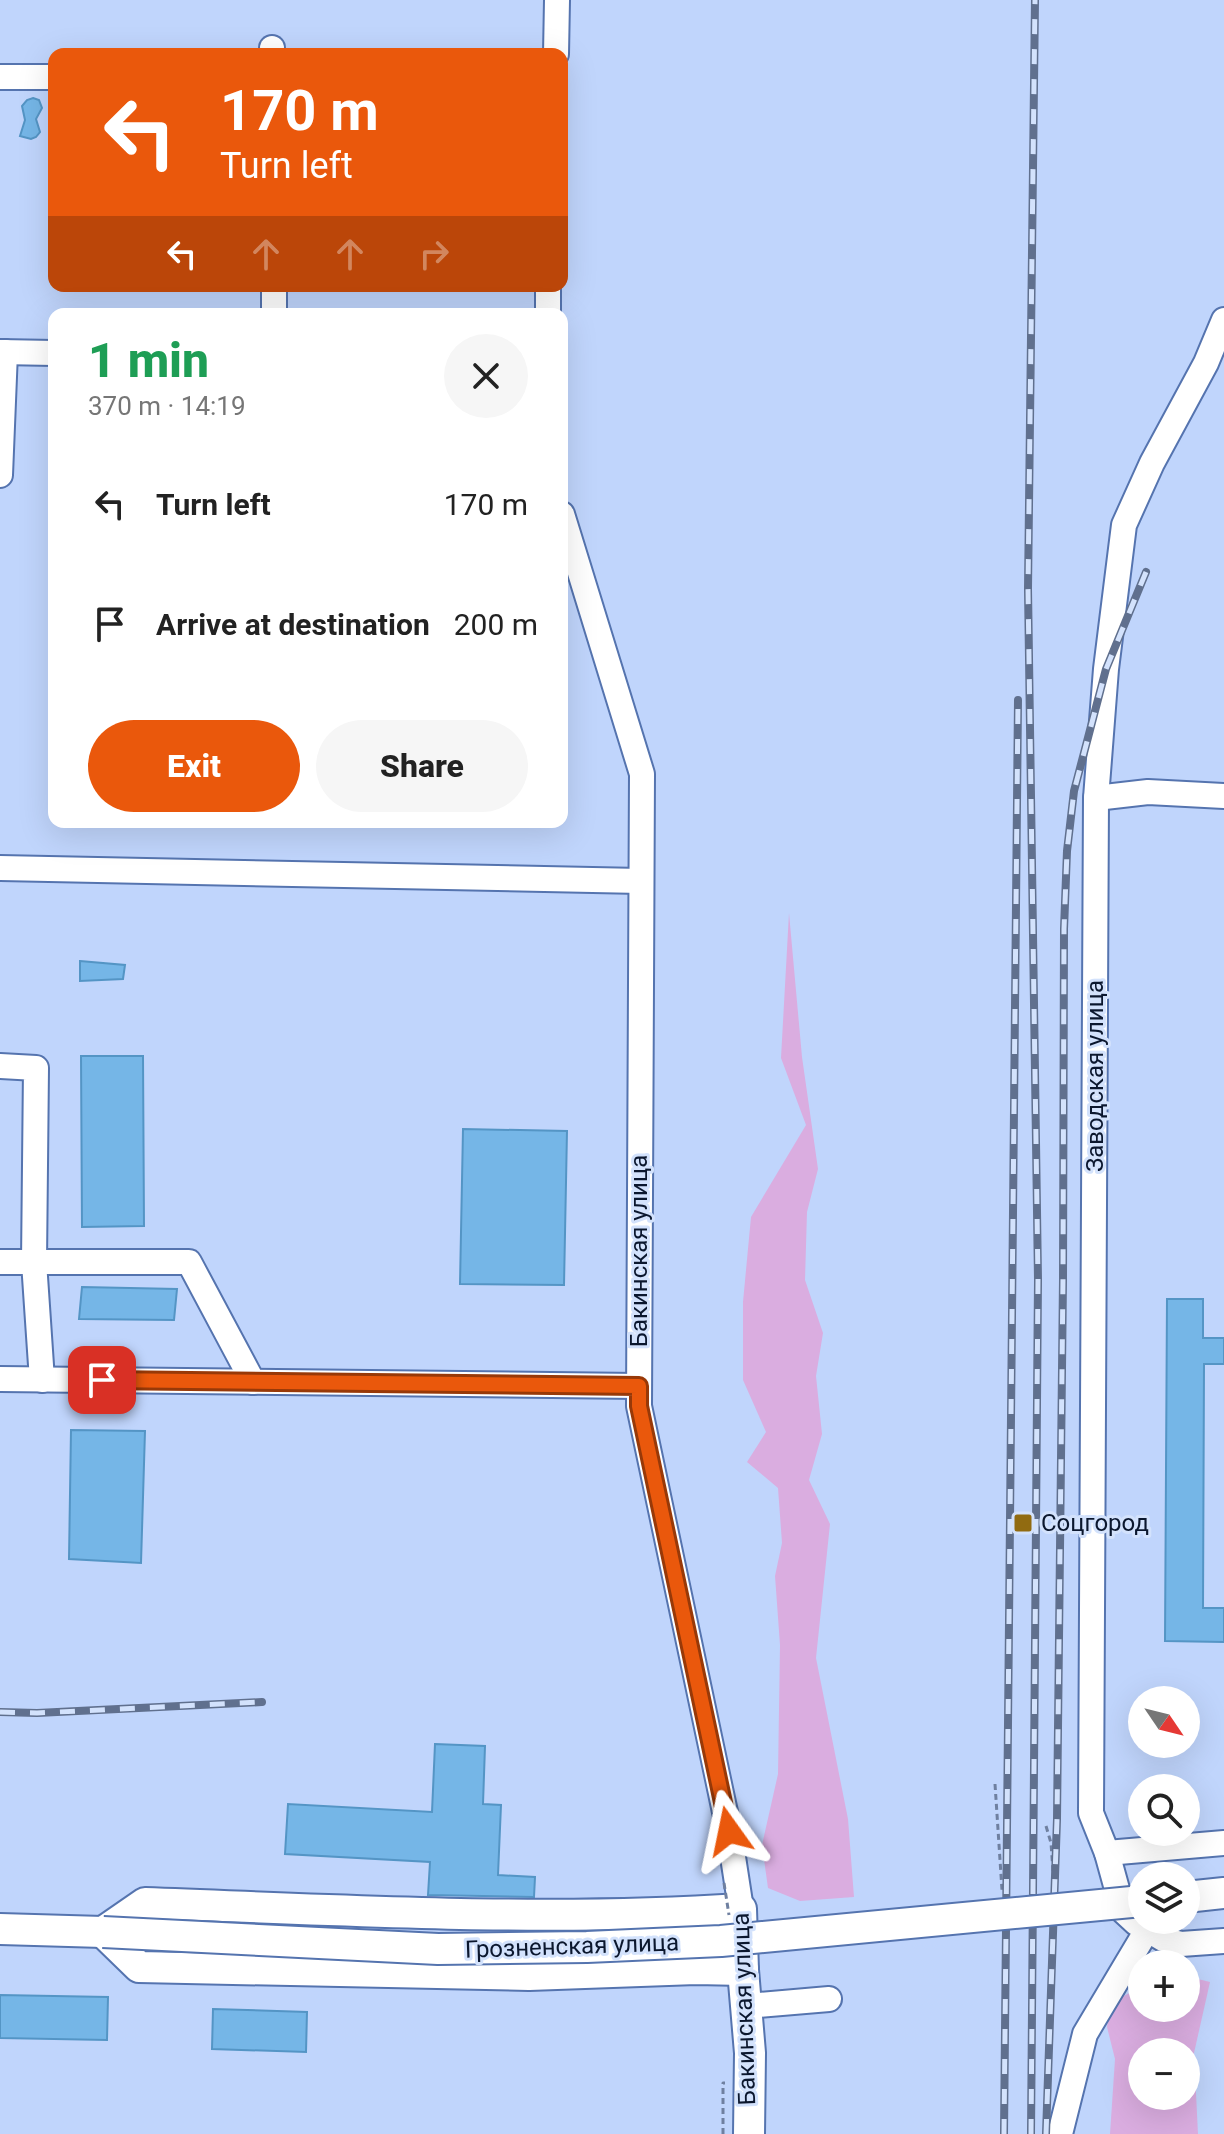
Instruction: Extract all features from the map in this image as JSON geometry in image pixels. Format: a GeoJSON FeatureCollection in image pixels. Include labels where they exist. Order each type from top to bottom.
{"type":"FeatureCollection","features":[{"type":"Feature","properties":{"kind":"main road"},"geometry":{"type":"LineString","coordinates":[[1200,1896],[1224,1893]]}},
{"type":"Feature","properties":{"kind":"main road","name":"Грозненская улица"},"geometry":{"type":"LineString","coordinates":[[0,1929],[438,1949],[587,1947],[721,1941],[1128,1902]]}},
{"type":"Feature","properties":{"kind":"main road"},"geometry":{"type":"LineString","coordinates":[[736,1918],[631,1914],[488,1915],[145,1903],[103,1932],[139,1967],[529,1975],[743,1970]]}},
{"type":"Feature","properties":{"kind":"main road"},"geometry":{"type":"LineString","coordinates":[[631,1914],[743,1970]]}},
{"type":"Feature","properties":{"kind":"main road","name":"Бакинская улица"},"geometry":{"type":"LineString","coordinates":[[736,1918],[750,2053],[749,2134]]}},
{"type":"Feature","properties":{"kind":"street"},"geometry":{"type":"LineString","coordinates":[[556,48],[557,0]]}},
{"type":"Feature","properties":{"kind":"street"},"geometry":{"type":"LineString","coordinates":[[0,77],[48,77]]}},
{"type":"Feature","properties":{"kind":"street","name":"Заводская улица"},"geometry":{"type":"LineString","coordinates":[[1128,1915],[1123,1911],[1107,1853],[1091,1813],[1096,798],[1106,669],[1124,525],[1152,463],[1206,363],[1224,320]]}},
{"type":"Feature","properties":{"kind":"street"},"geometry":{"type":"LineString","coordinates":[[0,475],[2,352],[48,353]]}},
{"type":"Feature","properties":{"kind":"street","name":"Бакинская улица"},"geometry":{"type":"LineString","coordinates":[[568,534],[642,774],[639,1406],[729,1831],[736,1918]]}},
{"type":"Feature","properties":{"kind":"street"},"geometry":{"type":"LineString","coordinates":[[1096,798],[1148,792],[1224,796]]}},
{"type":"Feature","properties":{"kind":"street"},"geometry":{"type":"LineString","coordinates":[[0,868],[641,881]]}},
{"type":"Feature","properties":{"kind":"street"},"geometry":{"type":"LineString","coordinates":[[0,1066],[36,1068],[34,1262],[42,1380]]}},
{"type":"Feature","properties":{"kind":"street"},"geometry":{"type":"LineString","coordinates":[[0,1262],[189,1262],[253,1382]]}},
{"type":"Feature","properties":{"kind":"street"},"geometry":{"type":"LineString","coordinates":[[0,1379],[639,1386]]}},
{"type":"Feature","properties":{"kind":"street"},"geometry":{"type":"LineString","coordinates":[[1107,1853],[1224,1843]]}},
{"type":"Feature","properties":{"kind":"street"},"geometry":{"type":"LineString","coordinates":[[1060,2134],[1085,2034],[1145,1934]]}},
{"type":"Feature","properties":{"kind":"street"},"geometry":{"type":"LineString","coordinates":[[1154,1934],[1181,1944],[1224,1941]]}},
{"type":"Feature","properties":{"kind":"street"},"geometry":{"type":"LineString","coordinates":[[747,2006],[829,1999]]}},
{"type":"Feature","properties":{"kind":"path"},"geometry":{"type":"LineString","coordinates":[[995,1784],[1003,1902]]}},
{"type":"Feature","properties":{"kind":"path"},"geometry":{"type":"LineString","coordinates":[[1046,1826],[1051,1843],[1055,1896]]}},
{"type":"Feature","properties":{"kind":"path"},"geometry":{"type":"LineString","coordinates":[[724,1883],[736,1918]]}},
{"type":"Feature","properties":{"kind":"shaded area"},"geometry":{"type":"Polygon","coordinates":[[[789,913],[802,1057],[818,1169],[807,1212],[805,1280],[823,1333],[816,1376],[822,1434],[809,1480],[830,1524],[816,1658],[848,1819],[854,1897],[800,1901],[768,1888],[762,1845],[778,1774],[780,1645],[775,1576],[782,1543],[778,1488],[747,1462],[766,1432],[743,1380],[743,1302],[751,1217],[806,1125],[781,1058],[789,913]]]}},
{"type":"Feature","properties":{"kind":"shaded area"},"geometry":{"type":"Polygon","coordinates":[[[1200,1980],[1210,1982],[1197,2038],[1128,2038],[1128,2110],[1197,2110],[1198,2134],[1110,2134],[1115,2059],[1107,2027],[1111,2003],[1128,1994],[1128,2022],[1200,2022],[1200,1980]]]}},
{"type":"Feature","properties":{"kind":"building"},"geometry":{"type":"Polygon","coordinates":[[[33,98],[39,100],[42,108],[36,119],[40,132],[31,139],[20,136],[25,120],[22,106],[33,98]]]}},
{"type":"Feature","properties":{"kind":"building"},"geometry":{"type":"Polygon","coordinates":[[[80,961],[125,965],[123,979],[80,981],[80,961]]]}},
{"type":"Feature","properties":{"kind":"building"},"geometry":{"type":"Polygon","coordinates":[[[81,1056],[143,1056],[144,1226],[82,1227],[81,1056]]]}},
{"type":"Feature","properties":{"kind":"building"},"geometry":{"type":"Polygon","coordinates":[[[463,1129],[567,1131],[564,1285],[460,1284],[463,1129]]]}},
{"type":"Feature","properties":{"kind":"building"},"geometry":{"type":"Polygon","coordinates":[[[82,1287],[177,1289],[174,1320],[79,1319],[82,1287]]]}},
{"type":"Feature","properties":{"kind":"building"},"geometry":{"type":"Polygon","coordinates":[[[1167,1299],[1203,1299],[1203,1338],[1224,1338],[1224,1364],[1204,1364],[1203,1608],[1224,1608],[1224,1642],[1165,1641],[1167,1299]]]}},
{"type":"Feature","properties":{"kind":"building"},"geometry":{"type":"Polygon","coordinates":[[[71,1430],[145,1431],[141,1563],[69,1559],[71,1430]]]}},
{"type":"Feature","properties":{"kind":"building"},"geometry":{"type":"Polygon","coordinates":[[[435,1744],[485,1746],[483,1804],[501,1805],[498,1875],[535,1877],[534,1897],[428,1895],[430,1862],[285,1854],[288,1804],[432,1812],[435,1744]]]}},
{"type":"Feature","properties":{"kind":"building"},"geometry":{"type":"Polygon","coordinates":[[[0,1995],[108,1997],[107,2040],[0,2038],[0,1995]]]}},
{"type":"Feature","properties":{"kind":"building"},"geometry":{"type":"Polygon","coordinates":[[[213,2009],[307,2012],[306,2052],[212,2049],[213,2009]]]}},
{"type":"Feature","properties":{"kind":"railway"},"geometry":{"type":"LineString","coordinates":[[1031,2134],[1038,1280],[1028,589],[1035,0]]}},
{"type":"Feature","properties":{"kind":"railway"},"geometry":{"type":"LineString","coordinates":[[1046,2134],[1057,1819],[1067,851],[1074,791],[1106,669],[1146,572]]}},
{"type":"Feature","properties":{"kind":"railway"},"geometry":{"type":"LineString","coordinates":[[1004,2134],[1018,700]]}},
{"type":"Feature","properties":{"kind":"railway"},"geometry":{"type":"LineString","coordinates":[[0,1712],[37,1713],[262,1702]]}},
{"type":"Feature","properties":{"kind":"place","name":"Соцгород"},"geometry":{"type":"Point","coordinates":[1023,1523]}},
{"type":"Feature","properties":{"kind":"route"},"geometry":{"type":"LineString","coordinates":[[102,1380],[639,1386],[639,1406],[729,1831]]}}]}
